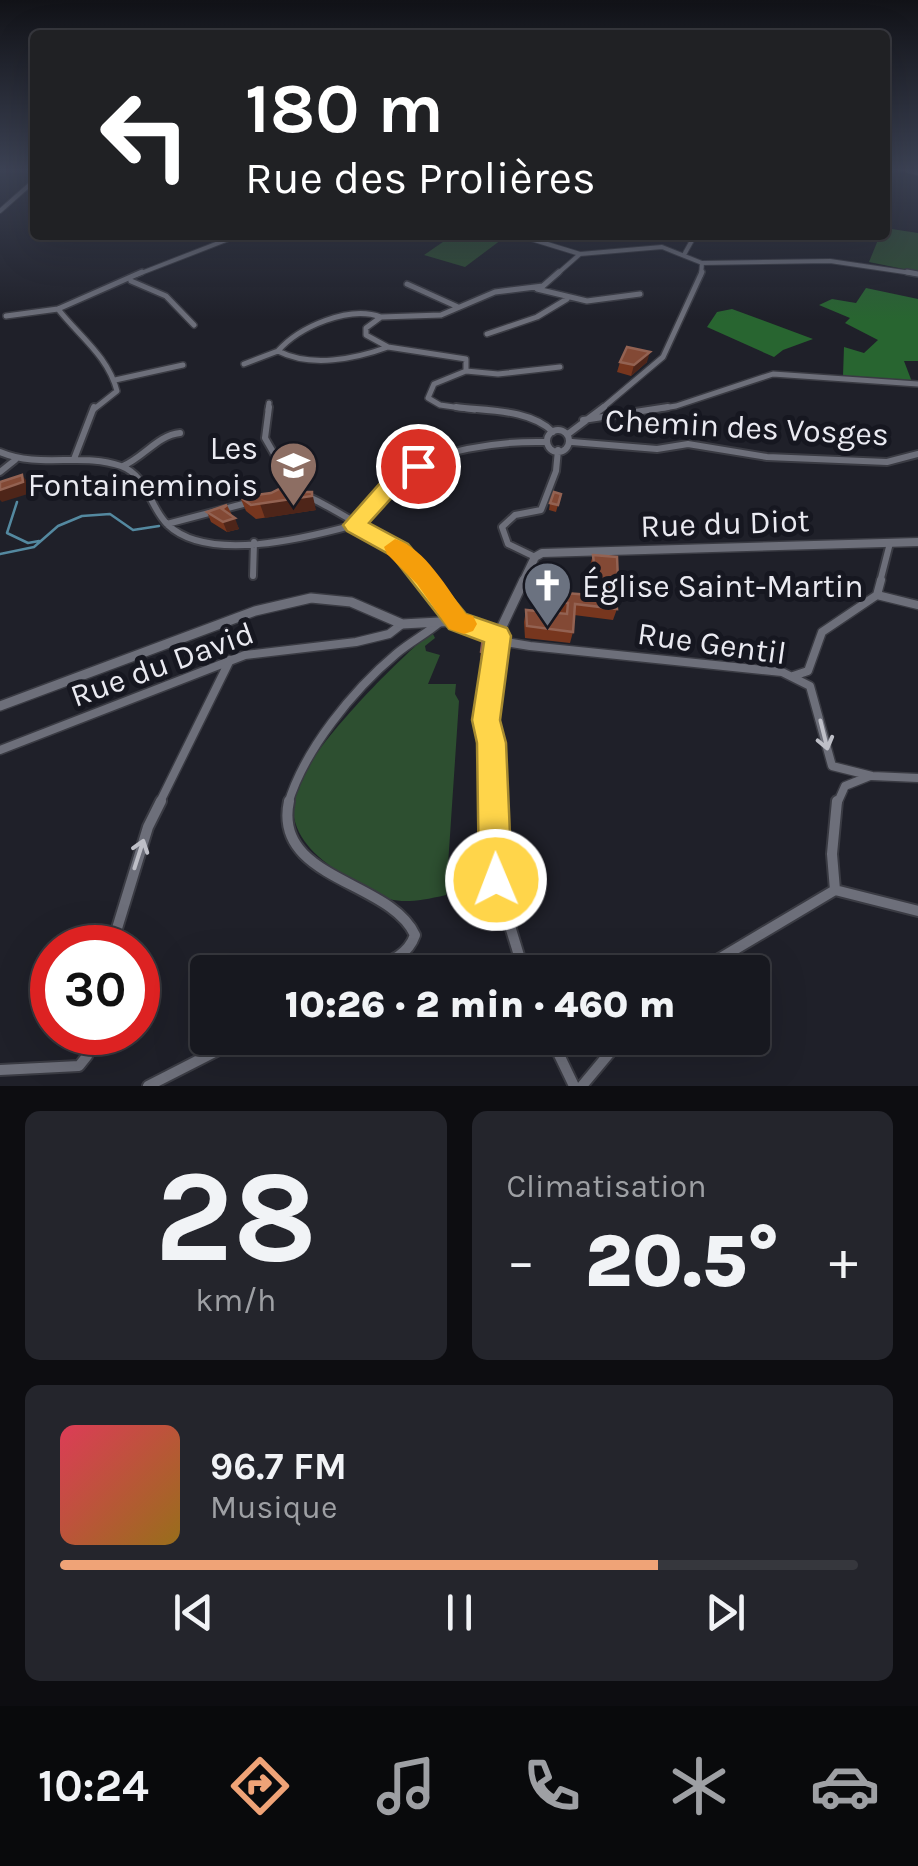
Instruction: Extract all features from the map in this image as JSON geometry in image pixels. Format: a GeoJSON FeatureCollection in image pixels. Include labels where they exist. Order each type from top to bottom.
{"type":"FeatureCollection","features":[{"type":"Feature","properties":{"kind":"street"},"geometry":{"type":"LineString","coordinates":[[0,323],[3,314],[58,309],[224,240]]}},
{"type":"Feature","properties":{"kind":"street"},"geometry":{"type":"LineString","coordinates":[[534,240],[580,254],[648,246],[685,253],[703,266],[830,261],[918,274]]}},
{"type":"Feature","properties":{"kind":"street"},"geometry":{"type":"LineString","coordinates":[[685,253],[692,240]]}},
{"type":"Feature","properties":{"kind":"street"},"geometry":{"type":"LineString","coordinates":[[560,367],[498,374],[466,371],[466,359],[454,354],[389,347],[366,335],[371,322],[381,317],[441,316],[496,292],[536,288],[554,280],[580,254]]}},
{"type":"Feature","properties":{"kind":"street"},"geometry":{"type":"LineString","coordinates":[[0,452],[15,460],[74,460],[122,466],[138,476],[167,524],[182,537],[204,544],[254,542],[354,525],[396,478],[418,466],[499,444],[545,442],[558,450],[570,447],[570,438],[583,420],[645,376],[663,357],[703,266]]}},
{"type":"Feature","properties":{"kind":"street"},"geometry":{"type":"LineString","coordinates":[[83,299],[139,280],[188,316],[194,325]]}},
{"type":"Feature","properties":{"kind":"street"},"geometry":{"type":"LineString","coordinates":[[407,284],[458,307]]}},
{"type":"Feature","properties":{"kind":"street"},"geometry":{"type":"LineString","coordinates":[[536,288],[568,298],[603,300],[640,294]]}},
{"type":"Feature","properties":{"kind":"street"},"geometry":{"type":"LineString","coordinates":[[486,334],[537,317],[568,298]]}},
{"type":"Feature","properties":{"kind":"street"},"geometry":{"type":"LineString","coordinates":[[58,309],[70,326],[90,342],[116,380],[117,391],[95,405],[74,460]]}},
{"type":"Feature","properties":{"kind":"street"},"geometry":{"type":"LineString","coordinates":[[244,364],[278,351],[290,338],[357,311],[372,310],[381,317]]}},
{"type":"Feature","properties":{"kind":"street"},"geometry":{"type":"LineString","coordinates":[[278,351],[296,359],[340,358],[373,354],[389,347]]}},
{"type":"Feature","properties":{"kind":"street"},"geometry":{"type":"LineString","coordinates":[[116,380],[183,365]]}},
{"type":"Feature","properties":{"kind":"street","name":"Chemin des Vosges"},"geometry":{"type":"LineString","coordinates":[[466,371],[434,384],[428,398],[456,410],[514,414],[542,421],[552,432],[570,438],[657,449],[688,444],[768,457],[887,462],[918,454]]}},
{"type":"Feature","properties":{"kind":"street"},"geometry":{"type":"LineString","coordinates":[[583,420],[676,406],[773,374],[918,384]]}},
{"type":"Feature","properties":{"kind":"street"},"geometry":{"type":"LineString","coordinates":[[269,403],[265,438],[277,454],[288,483],[287,494]]}},
{"type":"Feature","properties":{"kind":"street"},"geometry":{"type":"LineString","coordinates":[[545,442],[552,432]]}},
{"type":"Feature","properties":{"kind":"street"},"geometry":{"type":"LineString","coordinates":[[122,466],[142,458],[166,434],[180,433]]}},
{"type":"Feature","properties":{"kind":"street"},"geometry":{"type":"LineString","coordinates":[[519,955],[496,880],[492,743],[486,720],[498,636],[535,557],[509,547],[502,537],[502,527],[515,516],[541,510],[556,472],[558,450]]}},
{"type":"Feature","properties":{"kind":"street"},"geometry":{"type":"LineString","coordinates":[[0,472],[15,460]]}},
{"type":"Feature","properties":{"kind":"street"},"geometry":{"type":"LineString","coordinates":[[268,498],[287,494],[320,500],[354,525],[400,550],[458,621]]}},
{"type":"Feature","properties":{"kind":"street"},"geometry":{"type":"LineString","coordinates":[[167,524],[248,503]]}},
{"type":"Feature","properties":{"kind":"street"},"geometry":{"type":"LineString","coordinates":[[253,576],[254,542]]}},
{"type":"Feature","properties":{"kind":"street","name":"Rue du Diot"},"geometry":{"type":"LineString","coordinates":[[535,557],[551,552],[918,542]]}},
{"type":"Feature","properties":{"kind":"street"},"geometry":{"type":"LineString","coordinates":[[790,676],[808,671],[822,632],[877,595],[890,543]]}},
{"type":"Feature","properties":{"kind":"street"},"geometry":{"type":"LineString","coordinates":[[877,595],[918,605]]}},
{"type":"Feature","properties":{"kind":"street"},"geometry":{"type":"LineString","coordinates":[[0,706],[290,601],[312,598],[351,602],[402,624],[458,621],[498,636]]}},
{"type":"Feature","properties":{"kind":"street"},"geometry":{"type":"LineString","coordinates":[[397,955],[410,948],[416,936],[413,924],[400,912],[314,865],[292,833],[286,809],[306,762],[340,718],[388,661],[440,622]]}},
{"type":"Feature","properties":{"kind":"street","name":"Rue du David"},"geometry":{"type":"LineString","coordinates":[[0,750],[230,660],[263,650],[356,642],[390,634],[402,624]]}},
{"type":"Feature","properties":{"kind":"street","name":"Rue Gentil"},"geometry":{"type":"LineString","coordinates":[[498,636],[506,642],[530,646],[790,676],[810,686],[832,766],[872,776],[918,778]]}},
{"type":"Feature","properties":{"kind":"street"},"geometry":{"type":"LineString","coordinates":[[118,925],[148,827],[230,660]]}},
{"type":"Feature","properties":{"kind":"street"},"geometry":{"type":"LineString","coordinates":[[835,890],[830,874],[839,793],[849,782],[872,776]]}},
{"type":"Feature","properties":{"kind":"street"},"geometry":{"type":"LineString","coordinates":[[726,955],[835,890],[918,911]]}},
{"type":"Feature","properties":{"kind":"street"},"geometry":{"type":"LineString","coordinates":[[0,1070],[42,1066],[70,1072],[80,1068],[88,1055]]}},
{"type":"Feature","properties":{"kind":"street"},"geometry":{"type":"LineString","coordinates":[[148,1086],[209,1055]]}},
{"type":"Feature","properties":{"kind":"street"},"geometry":{"type":"LineString","coordinates":[[559,1055],[574,1086]]}},
{"type":"Feature","properties":{"kind":"street"},"geometry":{"type":"LineString","coordinates":[[582,1086],[608,1055]]}},
{"type":"Feature","properties":{"kind":"green space"},"geometry":{"type":"Polygon","coordinates":[[[890,229],[918,233],[918,272],[869,262],[878,240],[890,240],[890,229]]]}},
{"type":"Feature","properties":{"kind":"green space"},"geometry":{"type":"Polygon","coordinates":[[[446,240],[501,240],[465,267],[424,255],[446,240]]]}},
{"type":"Feature","properties":{"kind":"green space"},"geometry":{"type":"Polygon","coordinates":[[[866,288],[918,299],[918,361],[904,361],[912,382],[843,376],[844,347],[864,353],[878,340],[845,323],[850,318],[819,305],[832,299],[856,303],[866,288]]]}},
{"type":"Feature","properties":{"kind":"green space"},"geometry":{"type":"Polygon","coordinates":[[[732,309],[813,339],[774,357],[707,327],[717,312],[732,309]]]}},
{"type":"Feature","properties":{"kind":"green space"},"geometry":{"type":"Polygon","coordinates":[[[432,632],[435,638],[425,646],[426,651],[440,655],[428,684],[456,684],[459,701],[446,895],[401,901],[367,890],[312,850],[295,821],[294,797],[300,779],[332,734],[375,685],[432,632]]]}},
{"type":"Feature","properties":{"kind":"building"},"geometry":{"type":"Polygon","coordinates":[[[627,347],[650,352],[634,365],[620,362],[627,347]]]}},
{"type":"Feature","properties":{"kind":"building"},"geometry":{"type":"Polygon","coordinates":[[[22,475],[23,482],[0,490],[0,482],[22,475]]]}},
{"type":"Feature","properties":{"kind":"building"},"geometry":{"type":"Polygon","coordinates":[[[290,488],[289,492],[312,492],[312,496],[251,505],[240,497],[271,493],[290,488]]]}},
{"type":"Feature","properties":{"kind":"building"},"geometry":{"type":"Polygon","coordinates":[[[554,492],[561,494],[558,505],[550,503],[554,492]]]}},
{"type":"Feature","properties":{"kind":"building"},"geometry":{"type":"Polygon","coordinates":[[[227,505],[222,509],[235,518],[223,522],[207,512],[227,505]]]}},
{"type":"Feature","properties":{"kind":"building"},"geometry":{"type":"Polygon","coordinates":[[[593,555],[617,557],[618,580],[596,582],[593,555]]]}},
{"type":"Feature","properties":{"kind":"building"},"geometry":{"type":"Polygon","coordinates":[[[539,591],[616,597],[617,609],[575,604],[573,632],[527,626],[526,610],[567,614],[568,603],[538,601],[539,591]]]}},
{"type":"Feature","properties":{"kind":"building"},"geometry":{"type":"Polygon","coordinates":[[[483,638],[489,641],[487,656],[481,652],[483,638]]]}},
{"type":"Feature","properties":{"kind":"waterway"},"geometry":{"type":"LineString","coordinates":[[17,502],[7,533],[28,543],[39,541]]}},
{"type":"Feature","properties":{"kind":"waterway"},"geometry":{"type":"LineString","coordinates":[[0,554],[34,547],[58,526],[82,516],[110,514],[133,530],[159,526]]}},
{"type":"Feature","properties":{"kind":"slow traffic"},"geometry":{"type":"LineString","coordinates":[[395,547],[464,624]]}},
{"type":"Feature","properties":{"kind":"place","name":"Les Fontaineminois"},"geometry":{"type":"Point","coordinates":[293,508]}},
{"type":"Feature","properties":{"kind":"place","name":"Église Saint-Martin"},"geometry":{"type":"Point","coordinates":[547,628]}},
{"type":"Feature","properties":{"kind":"route"},"geometry":{"type":"LineString","coordinates":[[418,466],[396,478],[354,525],[400,550],[458,621],[498,636],[486,720],[492,743],[496,880]]}}]}
